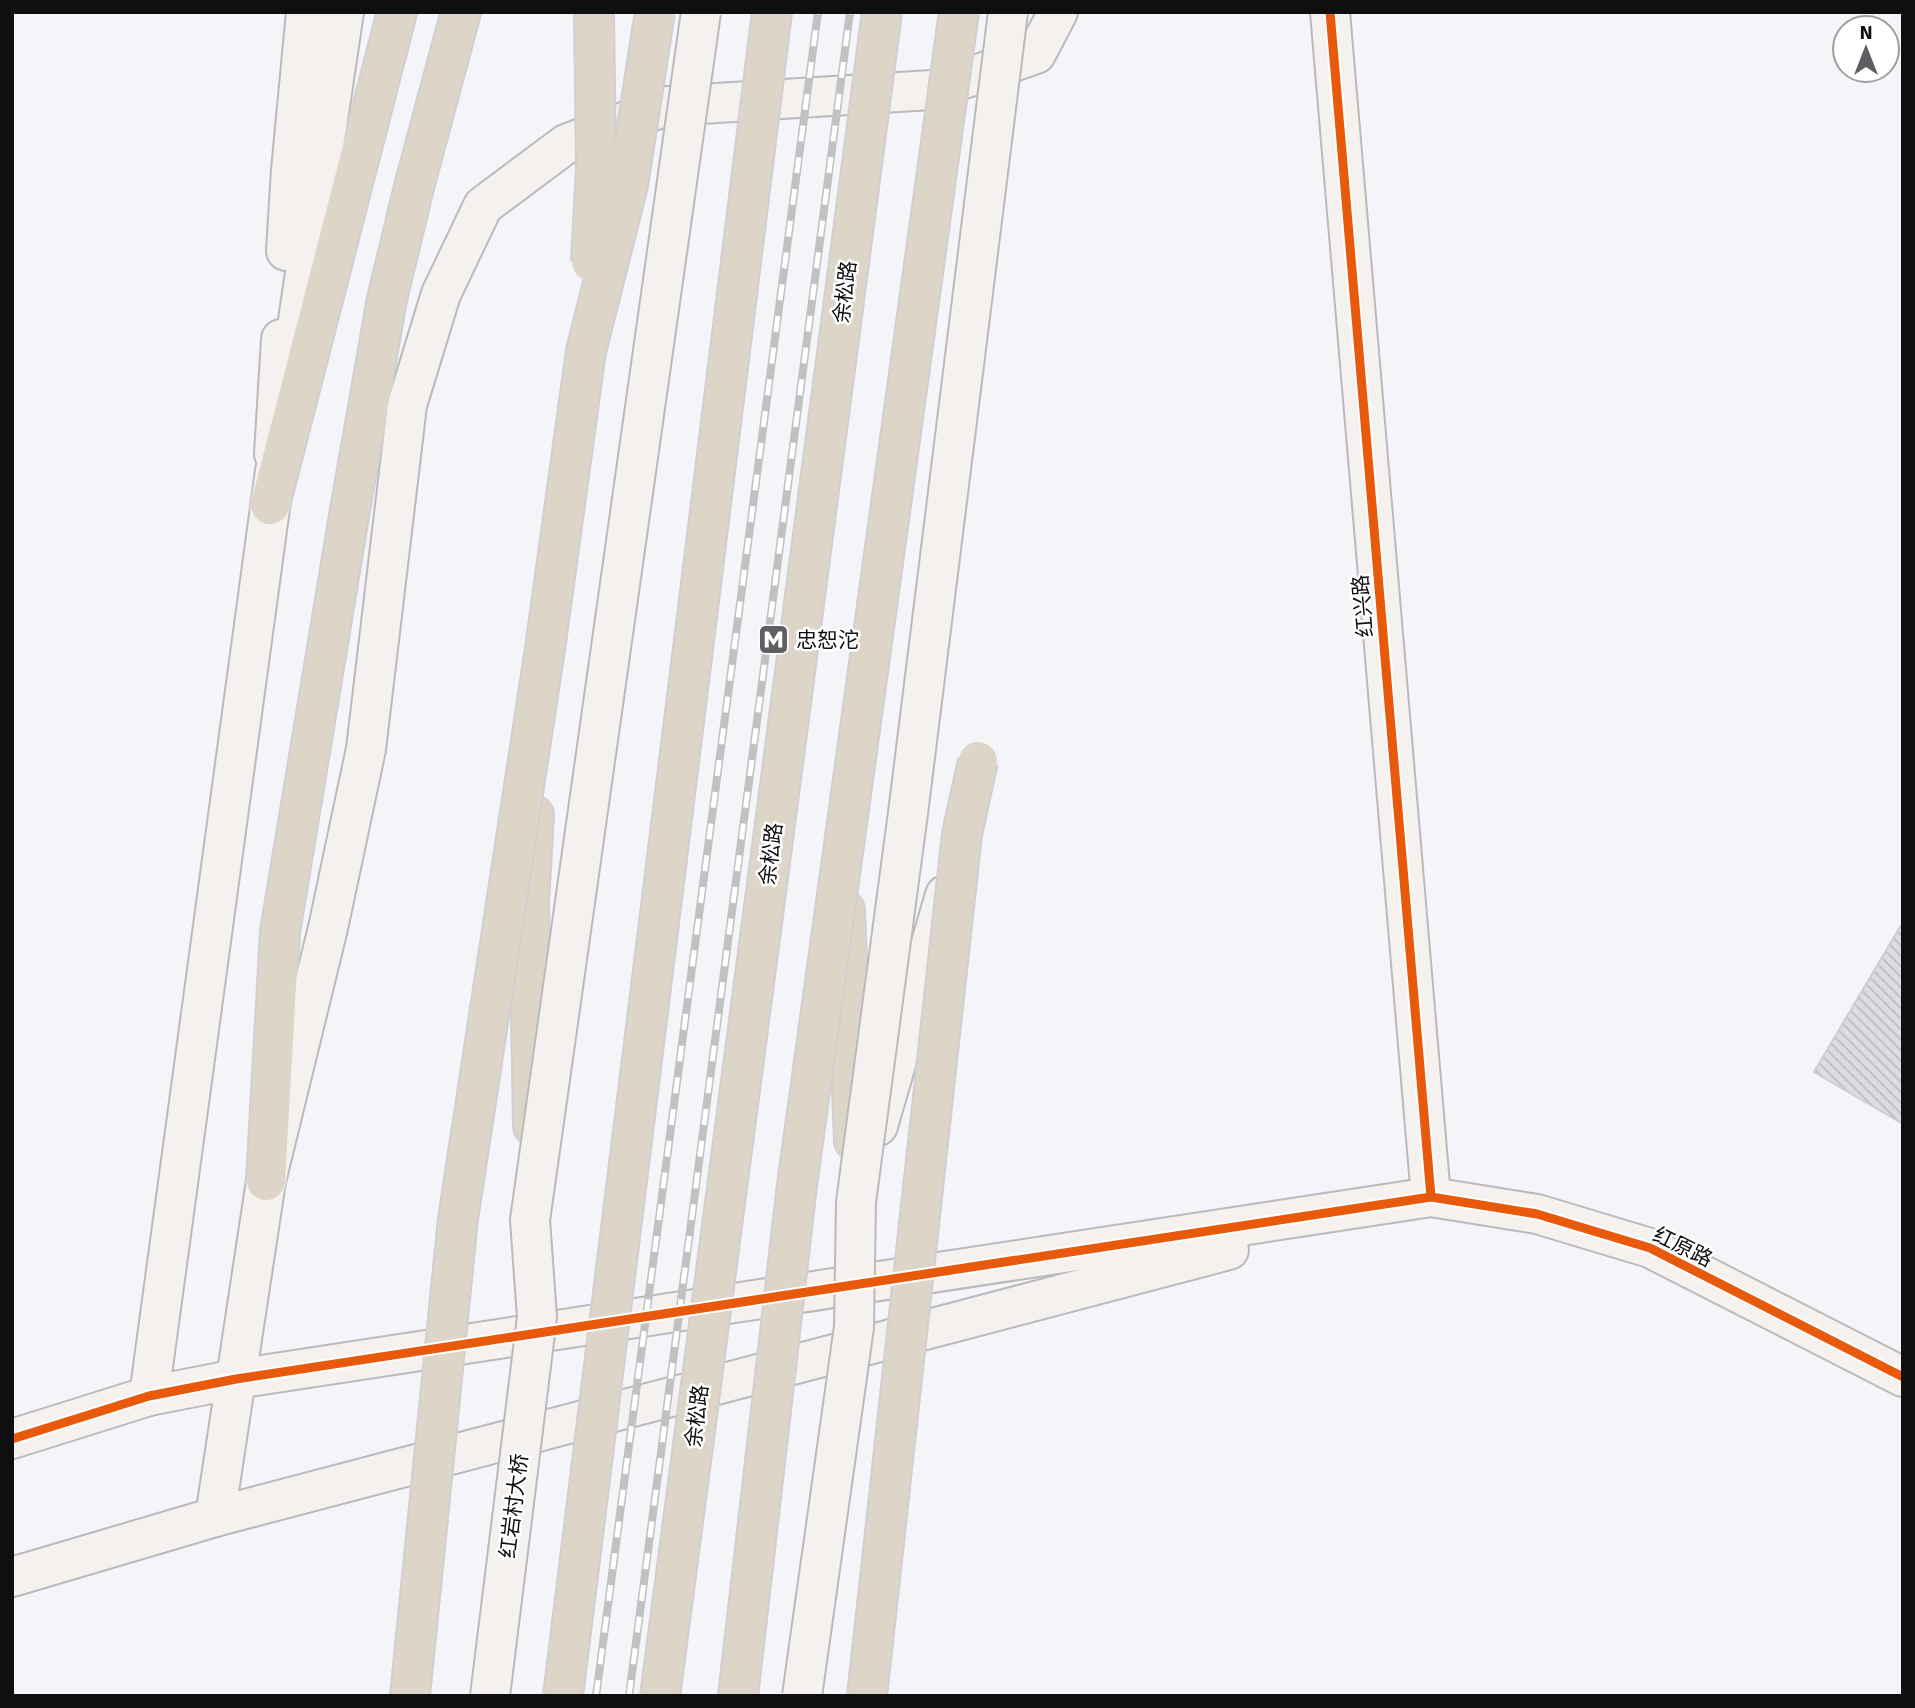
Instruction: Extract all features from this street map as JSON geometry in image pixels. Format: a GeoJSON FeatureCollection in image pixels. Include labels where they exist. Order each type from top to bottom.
{"type":"FeatureCollection","features":[{"type":"Feature","properties":{"kind":"highway"},"geometry":{"type":"LineString","coordinates":[[270,505],[397,12]]}},
{"type":"Feature","properties":{"kind":"highway"},"geometry":{"type":"LineString","coordinates":[[266,1181],[280,932],[352,496],[387,299],[461,12]]}},
{"type":"Feature","properties":{"kind":"highway"},"geometry":{"type":"LineString","coordinates":[[410,1696],[458,1219],[545,649],[586,351],[596,167],[593,12]]}},
{"type":"Feature","properties":{"kind":"highway"},"geometry":{"type":"LineString","coordinates":[[586,351],[628,185],[655,12]]}},
{"type":"Feature","properties":{"kind":"highway"},"geometry":{"type":"LineString","coordinates":[[563,1696],[772,12]]}},
{"type":"Feature","properties":{"kind":"highway","name":"余松路"},"geometry":{"type":"LineString","coordinates":[[660,1696],[881,12]]}},
{"type":"Feature","properties":{"kind":"highway"},"geometry":{"type":"LineString","coordinates":[[738,1696],[797,1185],[959,12]]}},
{"type":"Feature","properties":{"kind":"highway"},"geometry":{"type":"LineString","coordinates":[[535,1187],[529,903],[545,649]]}},
{"type":"Feature","properties":{"kind":"highway"},"geometry":{"type":"LineString","coordinates":[[867,1696],[962,834],[978,761]]}},
{"type":"Feature","properties":{"kind":"highway"},"geometry":{"type":"LineString","coordinates":[[843,852],[856,1202]]}},
{"type":"Feature","properties":{"kind":"main road"},"geometry":{"type":"LineString","coordinates":[[270,505],[291,170],[306,12]]}},
{"type":"Feature","properties":{"kind":"main road"},"geometry":{"type":"LineString","coordinates":[[149,1396],[270,505],[345,12]]}},
{"type":"Feature","properties":{"kind":"main road"},"geometry":{"type":"LineString","coordinates":[[535,1187],[701,12]]}},
{"type":"Feature","properties":{"kind":"main road"},"geometry":{"type":"LineString","coordinates":[[802,1696],[854,1327],[856,1202],[908,813],[1008,12]]}},
{"type":"Feature","properties":{"kind":"main road"},"geometry":{"type":"LineString","coordinates":[[215,1517],[266,1181],[328,928],[366,749],[407,405],[441,294],[483,206],[566,144],[666,106],[932,90],[1036,54],[1058,12]]}},
{"type":"Feature","properties":{"kind":"main road","name":"红兴路"},"geometry":{"type":"LineString","coordinates":[[1330,12],[1431,1198]]}},
{"type":"Feature","properties":{"kind":"main road"},"geometry":{"type":"LineString","coordinates":[[856,1202],[962,834]]}},
{"type":"Feature","properties":{"kind":"main road","name":"红岩村大桥"},"geometry":{"type":"LineString","coordinates":[[490,1696],[537,1317],[530,1220],[535,1187]]}},
{"type":"Feature","properties":{"kind":"main road"},"geometry":{"type":"LineString","coordinates":[[12,1439],[149,1396],[236,1380],[1431,1198]]}},
{"type":"Feature","properties":{"kind":"main road"},"geometry":{"type":"LineString","coordinates":[[12,1577],[215,1517],[1431,1198]]}},
{"type":"Feature","properties":{"kind":"main road","name":"红原路"},"geometry":{"type":"LineString","coordinates":[[1431,1198],[1538,1214],[1650,1248],[1903,1377]]}},
{"type":"Feature","properties":{"kind":"building"},"geometry":{"type":"Polygon","coordinates":[[[1903,922],[1903,1124],[1814,1072],[1903,922]]]}},
{"type":"Feature","properties":{"kind":"railway"},"geometry":{"type":"LineString","coordinates":[[596,1696],[818,12]]}},
{"type":"Feature","properties":{"kind":"railway"},"geometry":{"type":"LineString","coordinates":[[629,1696],[850,12]]}},
{"type":"Feature","properties":{"kind":"cycle path"},"geometry":{"type":"LineString","coordinates":[[1330,12],[1431,1197]]}},
{"type":"Feature","properties":{"kind":"cycle path"},"geometry":{"type":"LineString","coordinates":[[12,1439],[149,1396],[236,1379],[1431,1197],[1537,1214],[1650,1248],[1903,1377]]}},
{"type":"Feature","properties":{"kind":"place","name":"忠恕沱"},"geometry":{"type":"Point","coordinates":[773,640]}}]}
